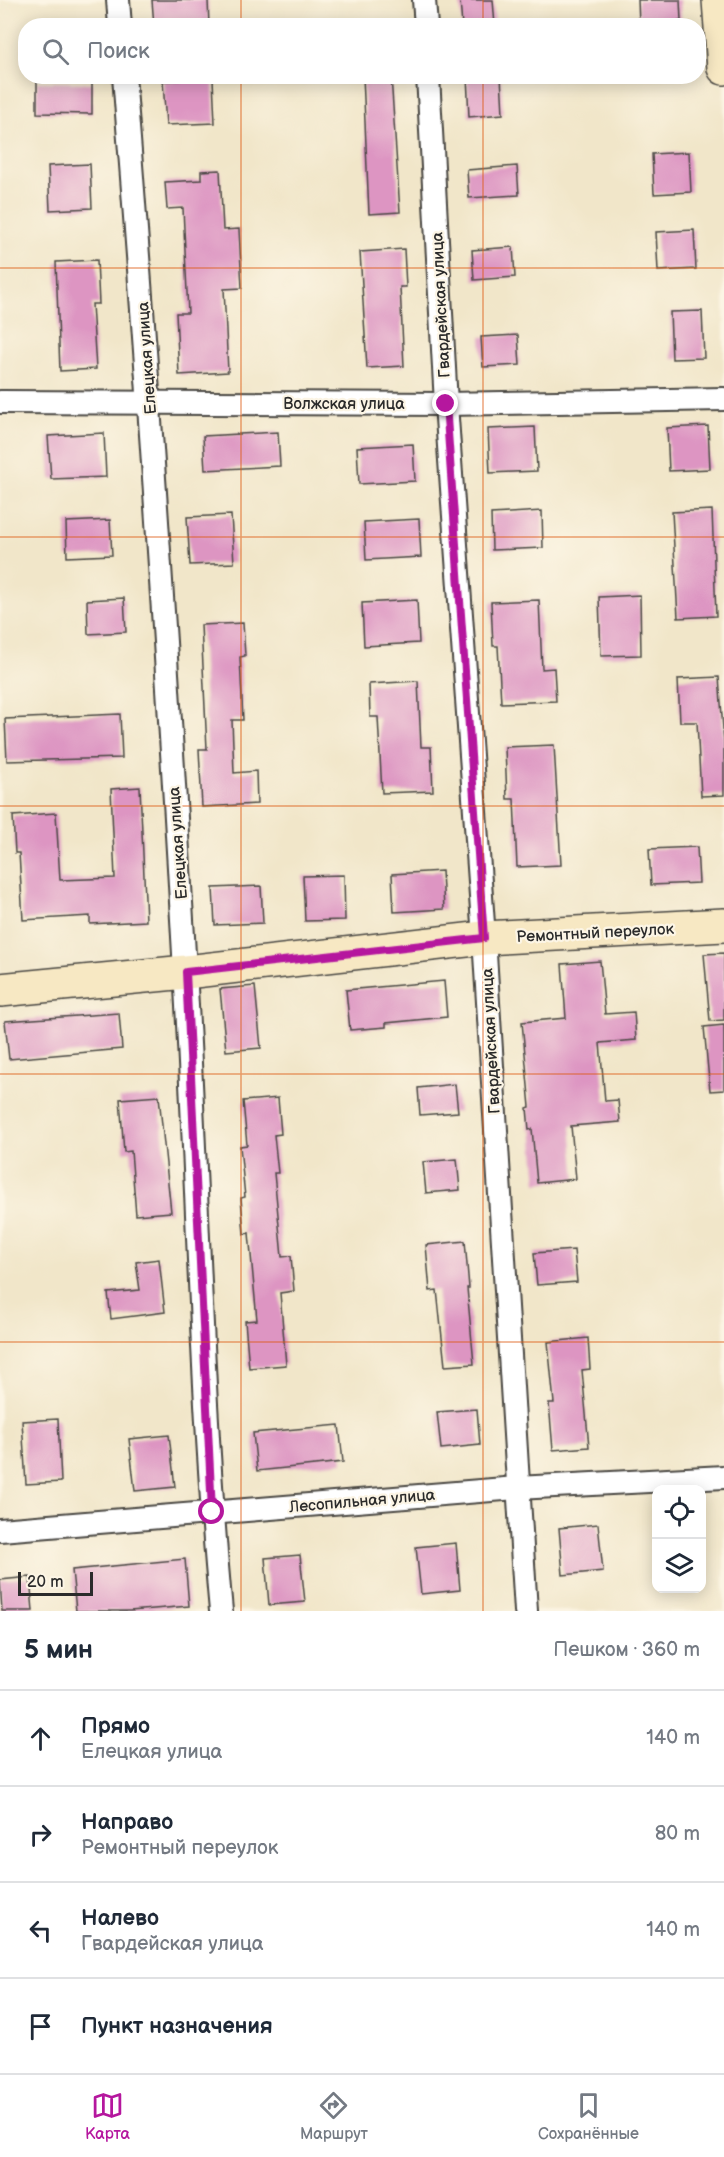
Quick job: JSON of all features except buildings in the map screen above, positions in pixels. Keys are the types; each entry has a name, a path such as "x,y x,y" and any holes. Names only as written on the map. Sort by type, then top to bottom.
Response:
{"main road":[{"path":"719,0 724,68"},
{"name":"Ремонтный переулок","path":"0,990 186,972 484,938 724,925"}],"street":[{"path":"118,0 119,18"},
{"path":"424,0 425,18"},
{"name":"Елецкая улица","path":"125,84 150,402 186,972 212,1512 221,1611"},
{"name":"Гвардейская улица","path":"428,84 446,404 484,938 526,1611"},
{"name":"Волжская улица","path":"0,402 446,404 724,399"},
{"name":"Лесопильная улица","path":"0,1530 517,1488 724,1477"}],"route":[{"path":"212,1512 186,972 484,938 446,404"}]}
